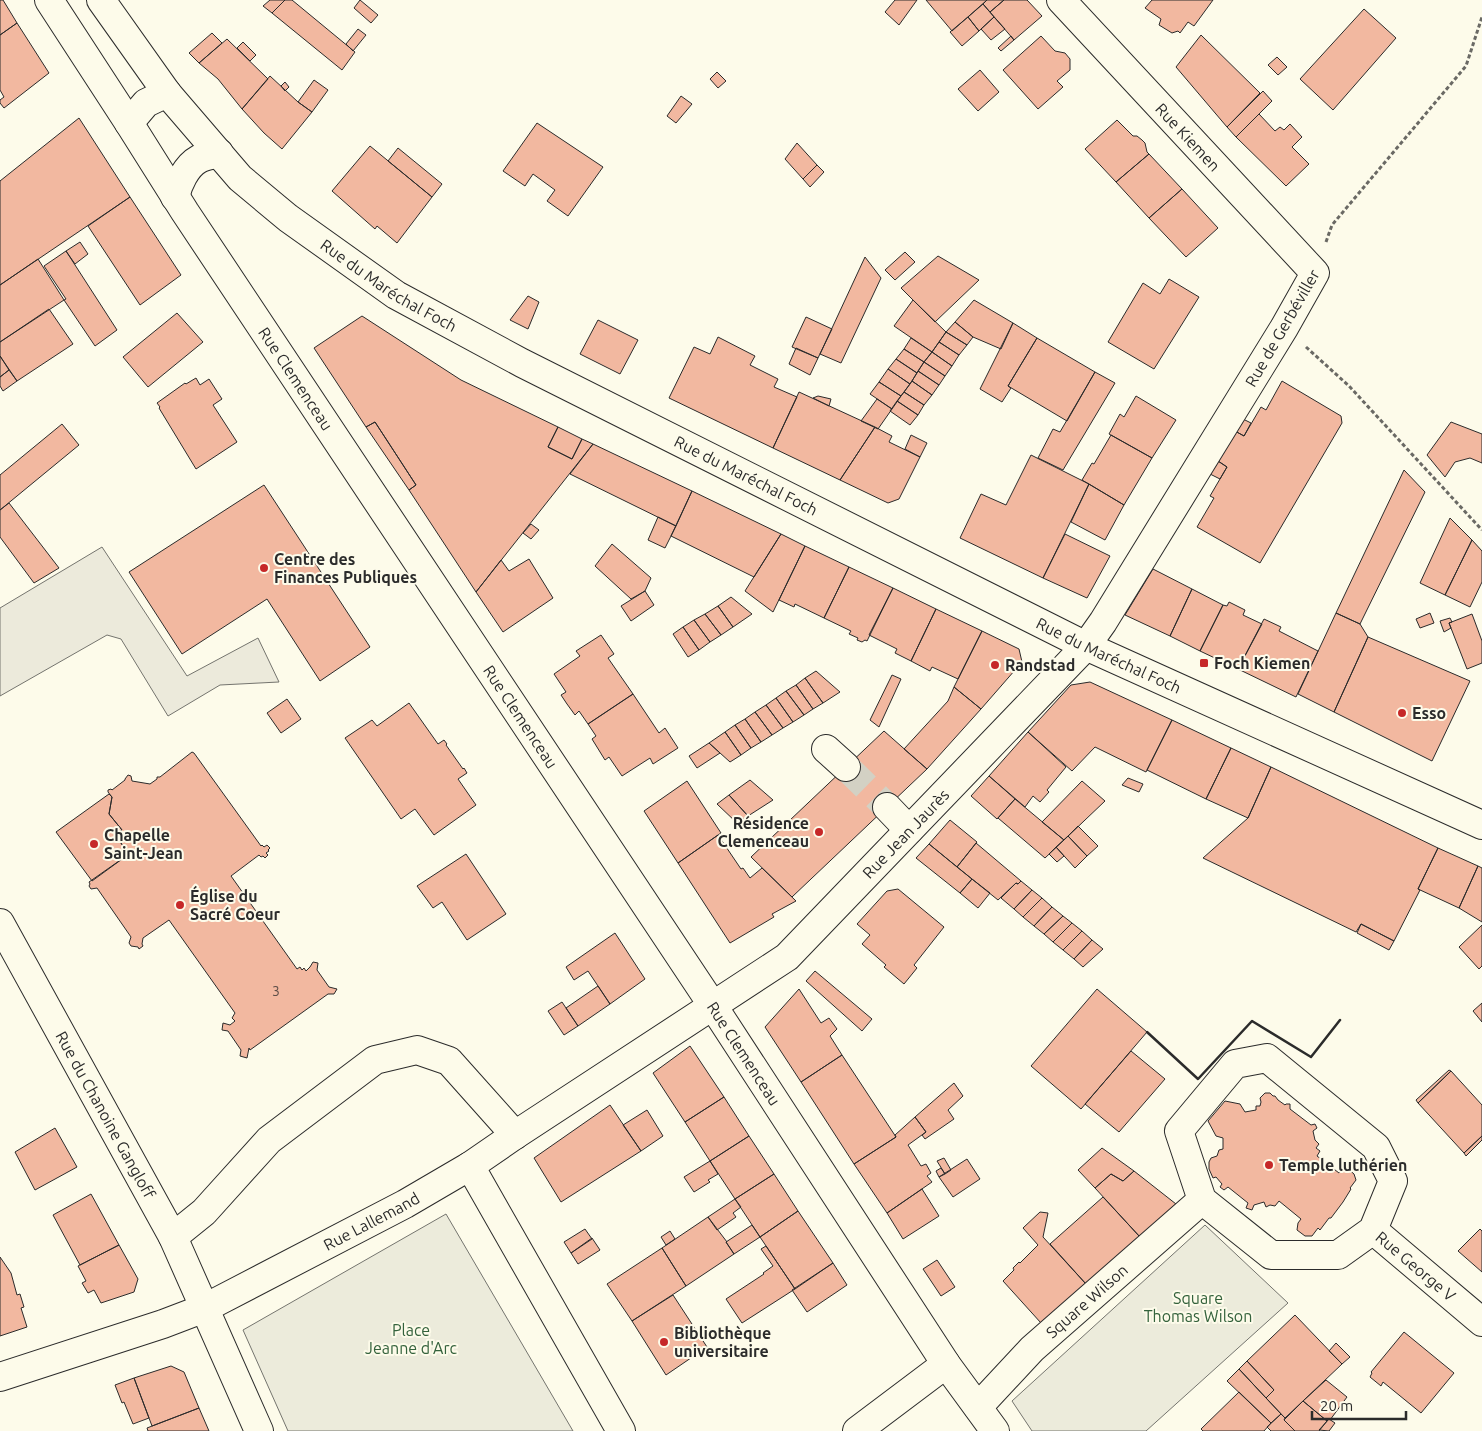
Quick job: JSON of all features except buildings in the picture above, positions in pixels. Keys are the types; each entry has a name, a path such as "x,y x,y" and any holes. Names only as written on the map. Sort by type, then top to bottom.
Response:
{"street":[{"name":"Rue Clemenceau","path":"49,0 129,122 175,197 713,1006 946,1364 995,1431"},
{"name":"Rue du Maréchal Foch","path":"100,0 167,93 240,178 288,218 396,295 522,363 1086,646 1482,825"},
{"name":"Rue Kiemen","path":"1061,0 1315,273"},
{"path":"129,122 146,103 167,93"},
{"path":"175,197 178,185 188,170 198,160 219,153"},
{"name":"Rue de Gerbéviller","path":"1086,646 1108,614 1284,328 1315,273"},
{"name":"Rue Jean Jaurès","path":"713,1006 787,957 1086,646"},
{"path":"826,749 846,767"},
{"path":"887,807 909,830"},
{"name":"Rue du Chanoine Gangloff","path":"0,923 173,1237 259,1431"},
{"name":"Rue Lallemand","path":"0,1377 163,1324 205,1308 405,1204 470,1166 713,1006"},
{"path":"173,1237 204,1212 269,1140 375,1060 417,1050 448,1061 515,1135"},
{"name":"Rue George V","path":"1202,1200 1179,1132 1235,1064 1267,1058 1376,1147 1393,1181 1373,1230 1482,1322"},
{"path":"470,1166 621,1431"},
{"path":"1202,1200 1271,1255 1338,1255 1373,1230"},
{"name":"Square Wilson","path":"978,1407 1032,1349 1202,1200"},
{"path":"857,1431 946,1364"}],"path":[{"name":"Rue de Gerbéviller","path":"1315,273 1332,225 1466,66 1482,17"},
{"path":"1284,328 1349,386 1482,530"}],"green space":[{"name":"Place Jeanne d'Arc","path":"446,1214 573,1431 288,1431 243,1330"},
{"name":"Square Thomas Wilson","path":"1205,1225 1288,1303 1146,1431 1032,1431 1012,1401"}],"shaded area":[{"path":"102,547 187,676 258,638 279,682 220,685 168,716 121,639 107,635 0,696 0,608"}],"tunnel":[{"path":"846,767 887,807"}],"wall":[{"path":"1147,1032 1198,1079 1252,1021 1311,1057 1340,1020"}],"place":[{"name":"Centre des Finances Publiques","path":"264,568"},
{"name":"Foch Kiemen","path":"1204,663"},
{"name":"Randstad","path":"995,665"},
{"name":"Esso","path":"1402,713"},
{"name":"Résidence Clemenceau","path":"819,832"},
{"name":"Chapelle Saint-Jean","path":"94,844"},
{"name":"Église du Sacré Coeur","path":"180,905"},
{"name":"Temple luthérien","path":"1269,1165"},
{"name":"Bibliothèque universitaire","path":"664,1342"}]}
